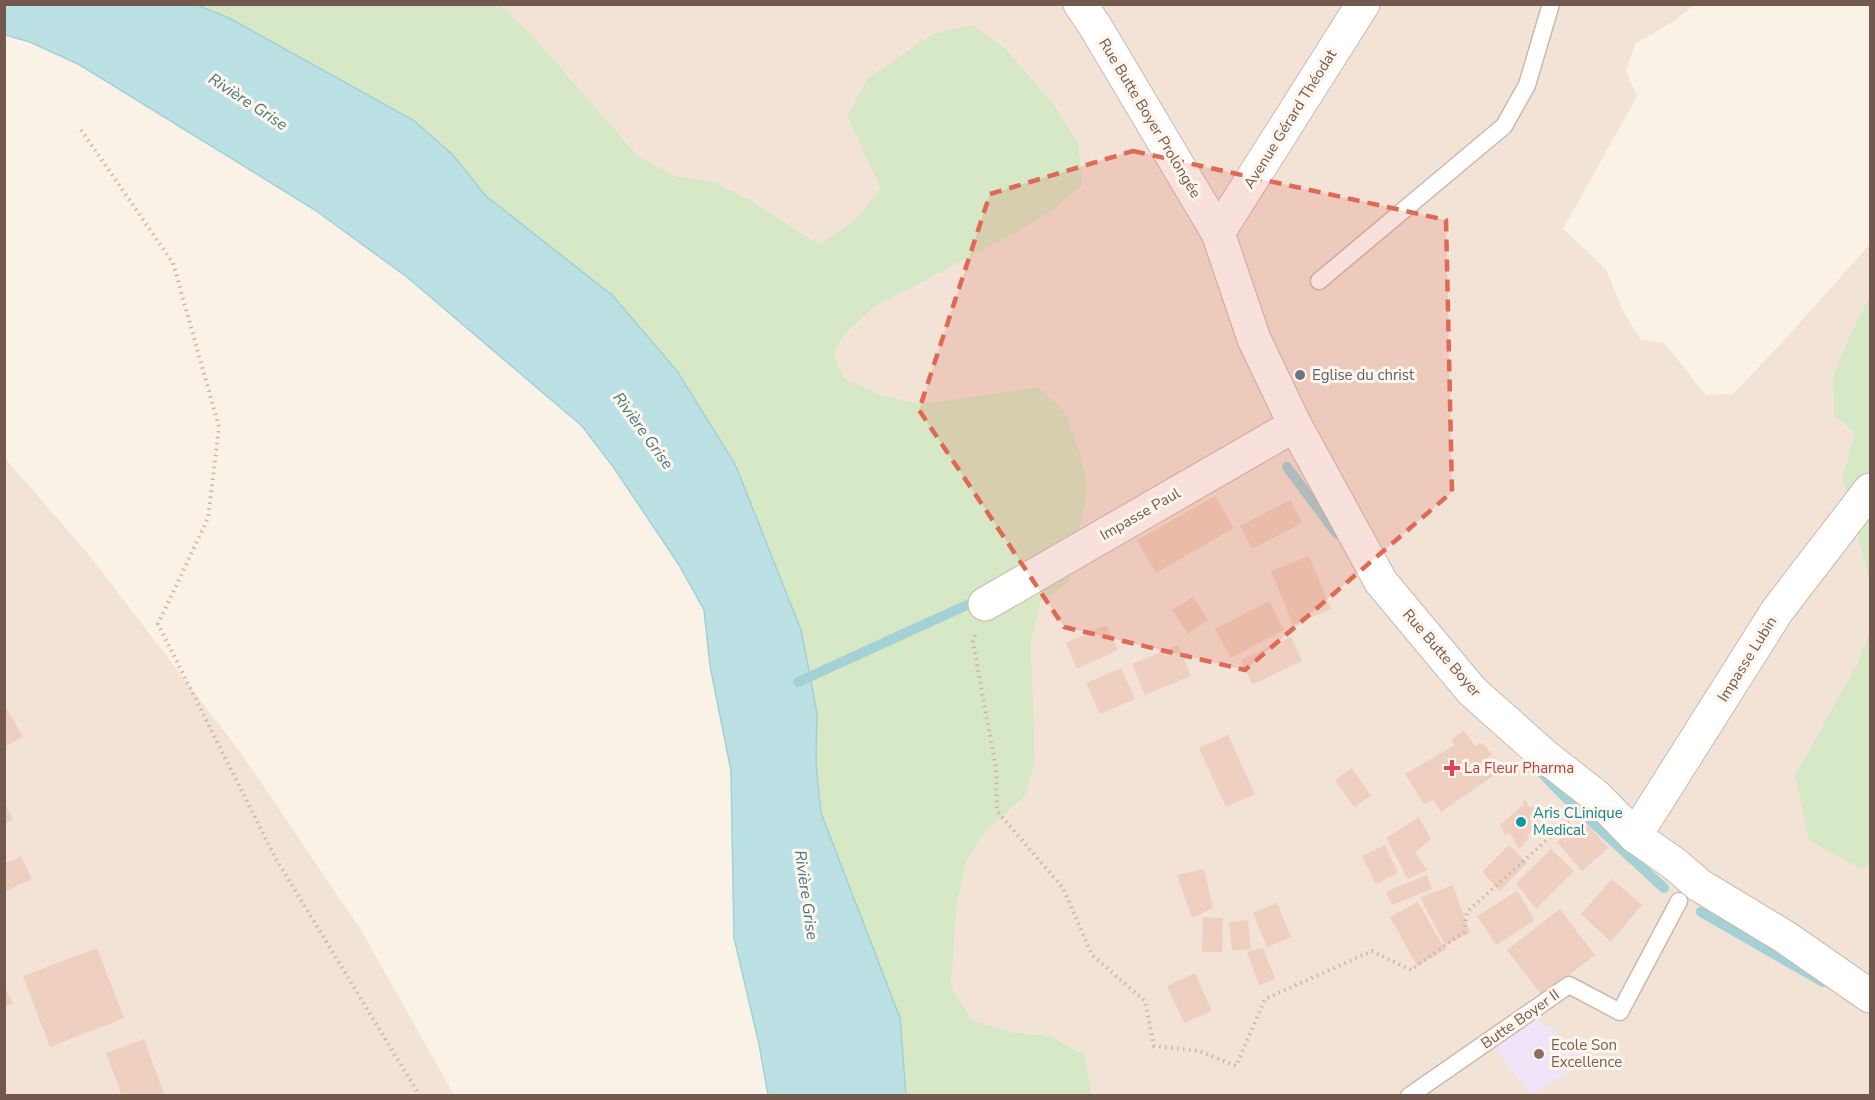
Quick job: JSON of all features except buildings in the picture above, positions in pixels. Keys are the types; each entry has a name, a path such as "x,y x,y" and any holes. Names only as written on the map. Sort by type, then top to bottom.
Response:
{"street":[{"name":"Rue Butte Boyer Prolongée","path":"1080,4 1218,233"},
{"name":"Avenue Gérard Théodat","path":"1218,233 1363,4"},
{"name":"Rue Butte Boyer","path":"1218,233 1254,339 1295,424 1381,582 1472,691 1546,757 1596,795 1635,836 1676,865 1699,885 1785,937 1870,996"},
{"name":"Impasse Paul","path":"985,604 1295,424"},
{"name":"Impasse Lubin","path":"1635,836 1777,611 1870,490"}],"lane":[{"path":"1319,281 1504,126 1527,85 1551,4"},
{"name":"Butte Boyer II","path":"1409,1095 1569,985 1620,1012 1679,901"}],"path":[{"path":"81,130 173,263 219,427 208,518 158,624 276,859 420,1095"},
{"path":"985,604 973,642 996,769 997,811 1063,888 1092,955 1145,1001 1154,1046 1198,1051 1236,1066 1265,999 1372,951 1411,970 1464,932 1467,912 1596,795"}],"highlighted area":[{"path":"1133,151 1446,220 1452,492 1245,670 1064,627 919,410 990,194"}],"shaded area":[{"path":"500,5 1694,5 1674,21 1635,44 1626,71 1637,96 1563,229 1606,269 1623,311 1641,340 1664,343 1706,395 1733,394 1870,244 1870,296 1833,375 1834,415 1855,433 1842,478 1870,583 1870,631 1855,668 1861,869 1870,865 1870,1095 1092,1095 1085,1055 1050,1036 1010,1032 972,1020 951,986 957,904 966,862 983,834 1026,795 1035,759 1031,642 1041,601 1069,583 1088,487 1079,450 1066,413 1039,387 921,404 881,395 844,378 833,352 845,334 874,307 1016,233 1052,211 1083,186 1078,143 1058,110 1006,49 972,25 881,188 854,221 819,244 750,200 714,182 674,176 637,155 532,35"},
{"path":"4,457 89,555 241,753 361,930 454,1095 5,1095"},
{"name":"Ecole Son Excellence","path":"1534,1017 1556,1031 1564,1046 1570,1042 1584,1062 1531,1095 1492,1045"}],"green space":[{"path":"197,5 500,5 532,35 637,155 674,176 714,182 750,200 819,244 854,221 881,188 847,116 868,78 933,34 972,25 1006,49 1058,110 1078,143 1083,185 1052,211 1016,233 874,307 845,334 833,352 844,378 881,395 921,404 1039,387 1066,413 1079,450 1088,487 1069,583 1041,601 1031,642 1035,759 1026,795 983,834 966,862 957,904 951,986 972,1020 1010,1032 1050,1036 1085,1055 1092,1095 906,1095 900,1018 821,813 816,764 735,464 677,371 613,296 486,196 453,155 413,120 229,18"},
{"path":"1870,296 1870,583 1842,478 1855,433 1834,415 1833,375"},
{"path":"1870,631 1870,865 1861,869 1809,840 1795,776 1855,668"}],"water":[{"name":"Rivière Grise","path":"4,5 197,5 229,18 413,120 453,155 486,196 613,296 677,371 735,464 801,630 817,713 816,764 821,813 900,1018 906,1095 768,1095 759,1044 734,938 731,771 710,666 704,610 679,565 614,468 582,426 407,277 315,210 80,65 30,42 5,35"}],"waterway":[{"path":"1287,467 1337,534"},
{"path":"798,682 980,599"},
{"path":"1539,770 1664,888"},
{"path":"1701,912 1823,982"}],"place":[{"name":"Eglise du christ","path":"1300,375"},
{"name":"La Fleur Pharma","path":"1452,768"},
{"name":"Aris CLinique Medical","path":"1521,822"},
{"name":"Ecole Son Excellence","path":"1539,1054"}]}
